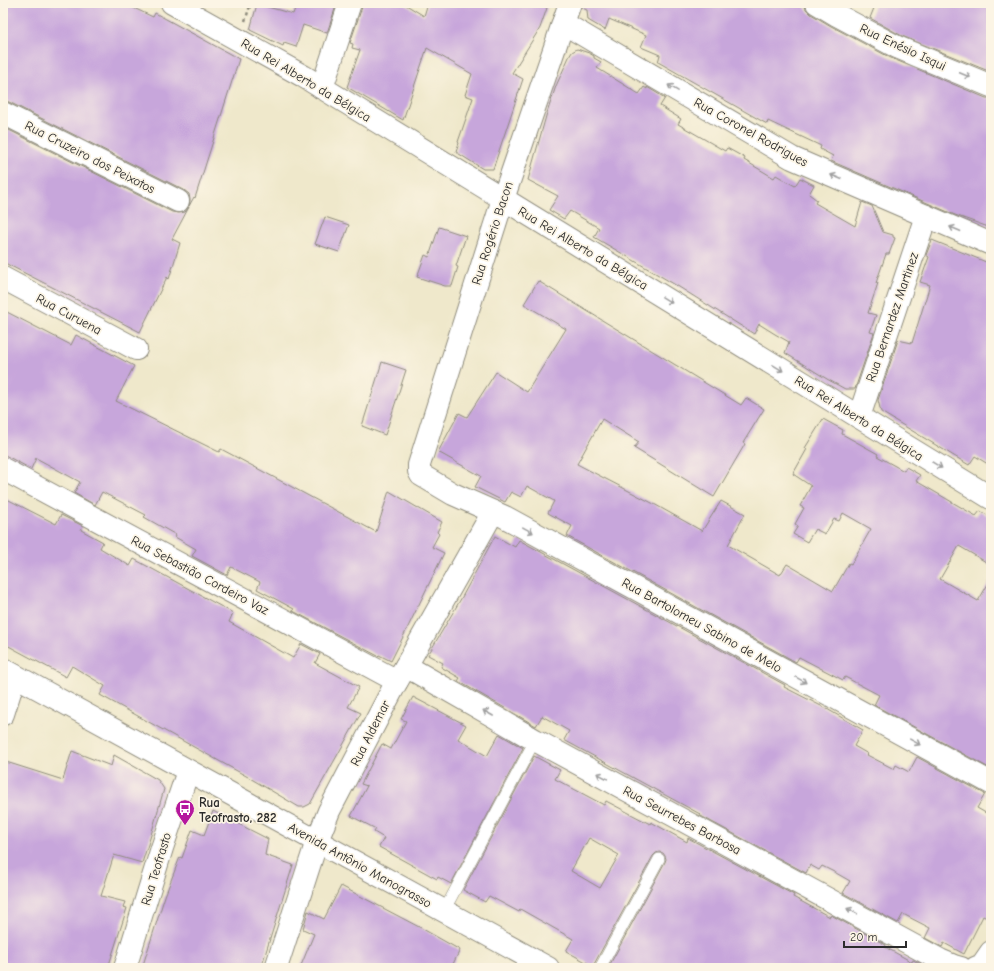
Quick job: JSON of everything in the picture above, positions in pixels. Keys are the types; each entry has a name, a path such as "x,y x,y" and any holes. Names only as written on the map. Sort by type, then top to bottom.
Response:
{"street":[{"name":"Rua Rei Alberto da Bélgica","path":"172,3 303,76 991,498"},
{"path":"322,88 350,3"},
{"name":"Rua Enésio Isqui","path":"817,3 898,47 991,86"},
{"name":"Rua Rogério Bacon","path":"419,465 503,200 566,13"},
{"name":"Rua Coronel Rodrigues","path":"566,13 792,158 991,244"},
{"name":"Rua Cruzeiro dos Peixotos","path":"3,113 178,201"},
{"name":"Rua Bernardez Martinez","path":"859,417 926,216"},
{"name":"Rua Curuena","path":"3,278 136,349"},
{"name":"Rua Bartolomeu Sabino de Melo","path":"419,465 418,471 421,475 453,494 505,518 991,783"},
{"name":"Rua Sebastião Cordeiro Vaz","path":"3,469 402,674"},
{"name":"Rua Aldemar","path":"276,968 317,841 329,811 402,674 493,512"},
{"path":"3,714 9,673"},
{"name":"Avenida Antônio Manograsso","path":"9,673 548,968"},
{"name":"Rua Seurrebes Barbosa","path":"402,674 536,740 940,960 961,968"},
{"name":"Rua Teofrasto","path":"125,968 162,848 188,771"},
{"path":"975,968 982,965 991,952"}],"lane":[{"path":"444,911 536,740"},
{"path":"600,968 658,859"}],"building":[{"path":"3,3 123,3 153,17 155,13 239,59 195,198 194,197 189,206 189,194 184,190 9,102 3,101"},
{"path":"297,3 337,3 327,33 303,25 296,47 284,43 283,46 250,30 257,4 293,14"},
{"path":"362,3 403,3 424,16 428,3 539,3 547,8 540,28 512,73 523,79 493,169 483,169 456,152 473,98 465,95 472,74 427,48 403,120 347,87 360,50 352,48 353,44 350,43"},
{"path":"582,3 800,3 805,6 811,14 891,58 986,98 991,98 991,228 955,215 831,161 833,156 820,149 821,146 768,121 767,124 658,62 660,55 641,47 646,35 609,19 605,30 588,20 587,10 582,8"},
{"path":"876,3 991,3 991,72 902,36 870,18"},
{"path":"577,49 594,56 594,58 601,62 597,68 639,94 644,87 647,89 647,87 665,98 660,106 681,119 678,124 725,151 727,148 745,158 744,160 774,178 776,175 795,186 800,178 814,185 809,194 817,200 815,203 855,226 862,202 872,206 883,232 893,235 895,238 889,254 886,254 868,313 876,315 870,332 874,333 855,389 845,389 785,353 789,342 759,324 754,334 679,287 594,237 599,228 570,211 564,219 549,210 558,196 528,180 556,86 569,57 572,52"},
{"path":"3,127 172,212 185,212 189,207 172,239 180,243 169,279 167,277 140,332 3,262"},
{"path":"325,217 349,225 339,252 315,244"},
{"path":"439,227 466,236 456,266 458,267 452,286 445,286 417,277 425,255 429,257"},
{"path":"932,240 991,264 991,466 975,456 969,465 881,412 878,400 898,340 912,343 930,285 920,282 929,257 926,255"},
{"path":"538,281 741,405 746,398 764,409 743,443 745,444 714,497 634,448 639,442 602,419 577,464 702,531 721,501 745,514 728,545 780,575 787,564 833,591 849,563 851,564 871,529 843,513 839,521 834,519 825,534 815,529 807,542 793,534 798,526 795,524 804,508 800,506 811,486 793,474 807,449 805,448 823,419 843,430 842,434 878,454 877,456 904,471 906,467 920,475 916,481 976,516 980,511 991,517 991,565 959,546 940,579 978,601 991,579 991,769 874,705 879,695 845,677 843,680 799,657 796,662 567,536 572,526 548,513 554,501 527,486 521,497 511,492 505,502 475,487 481,476 438,452 459,413 467,417 496,372 527,392 566,329 524,304"},
{"path":"3,310 71,345 76,335 134,366 116,401 219,452 221,449 376,532 389,491 442,522 437,532 439,534 432,547 444,553 391,661 379,655 378,656 293,611 294,609 257,589 260,582 231,567 227,575 192,556 196,549 175,537 176,535 144,517 146,515 102,492 95,505 74,493 80,482 36,458 31,469 3,454"},
{"path":"382,362 406,370 385,435 362,426"},
{"path":"3,497 56,524 61,515 83,526 81,530 103,542 100,548 130,566 134,559 233,613 229,622 293,658 301,644 320,654 315,663 359,687 348,707 361,713 310,804 304,807 299,807 100,695 105,686 72,666 66,677 3,643"},
{"path":"495,536 515,547 519,540 785,685 784,687 827,709 863,730 854,746 868,754 867,755 894,769 896,765 909,772 917,757 985,794 977,808 991,816 991,920 983,916 964,954 944,943 942,947 925,938 930,928 903,914 898,923 843,893 850,881 836,873 822,866 819,870 810,865 806,873 564,740 569,731 542,716 536,726 458,681 460,678 441,667 443,663 428,655"},
{"path":"413,697 466,725 458,739 487,756 499,734 523,748 451,884 438,877 437,879 379,847 384,838 374,832 376,829 351,816 367,786 361,784 382,744 391,749 406,721 401,719"},
{"path":"72,751 111,766 114,755 158,780 164,789 151,835 142,863 114,855 101,896 125,902 123,907 127,908 108,968 3,968 3,761 63,780"},
{"path":"534,756 560,770 555,779 604,805 606,801 650,824 651,822 687,842 688,838 794,895 793,897 830,917 831,915 886,945 885,947 912,962 913,960 929,968 608,968 665,862 665,856 663,853 659,852 653,856 593,966 566,951 573,939 520,909 519,912 489,896 485,902 463,890","holes":["589,838 619,855 600,888 571,871"]},
{"path":"213,811 268,839 265,855 293,865 261,968 142,968 165,896 180,857 182,858 192,830 204,835"},
{"path":"341,886 460,950 451,968 300,968 314,934 303,929 308,911 324,919"}],"place":[{"name":"Rua Teofrasto, 282","path":"185,826"}]}
